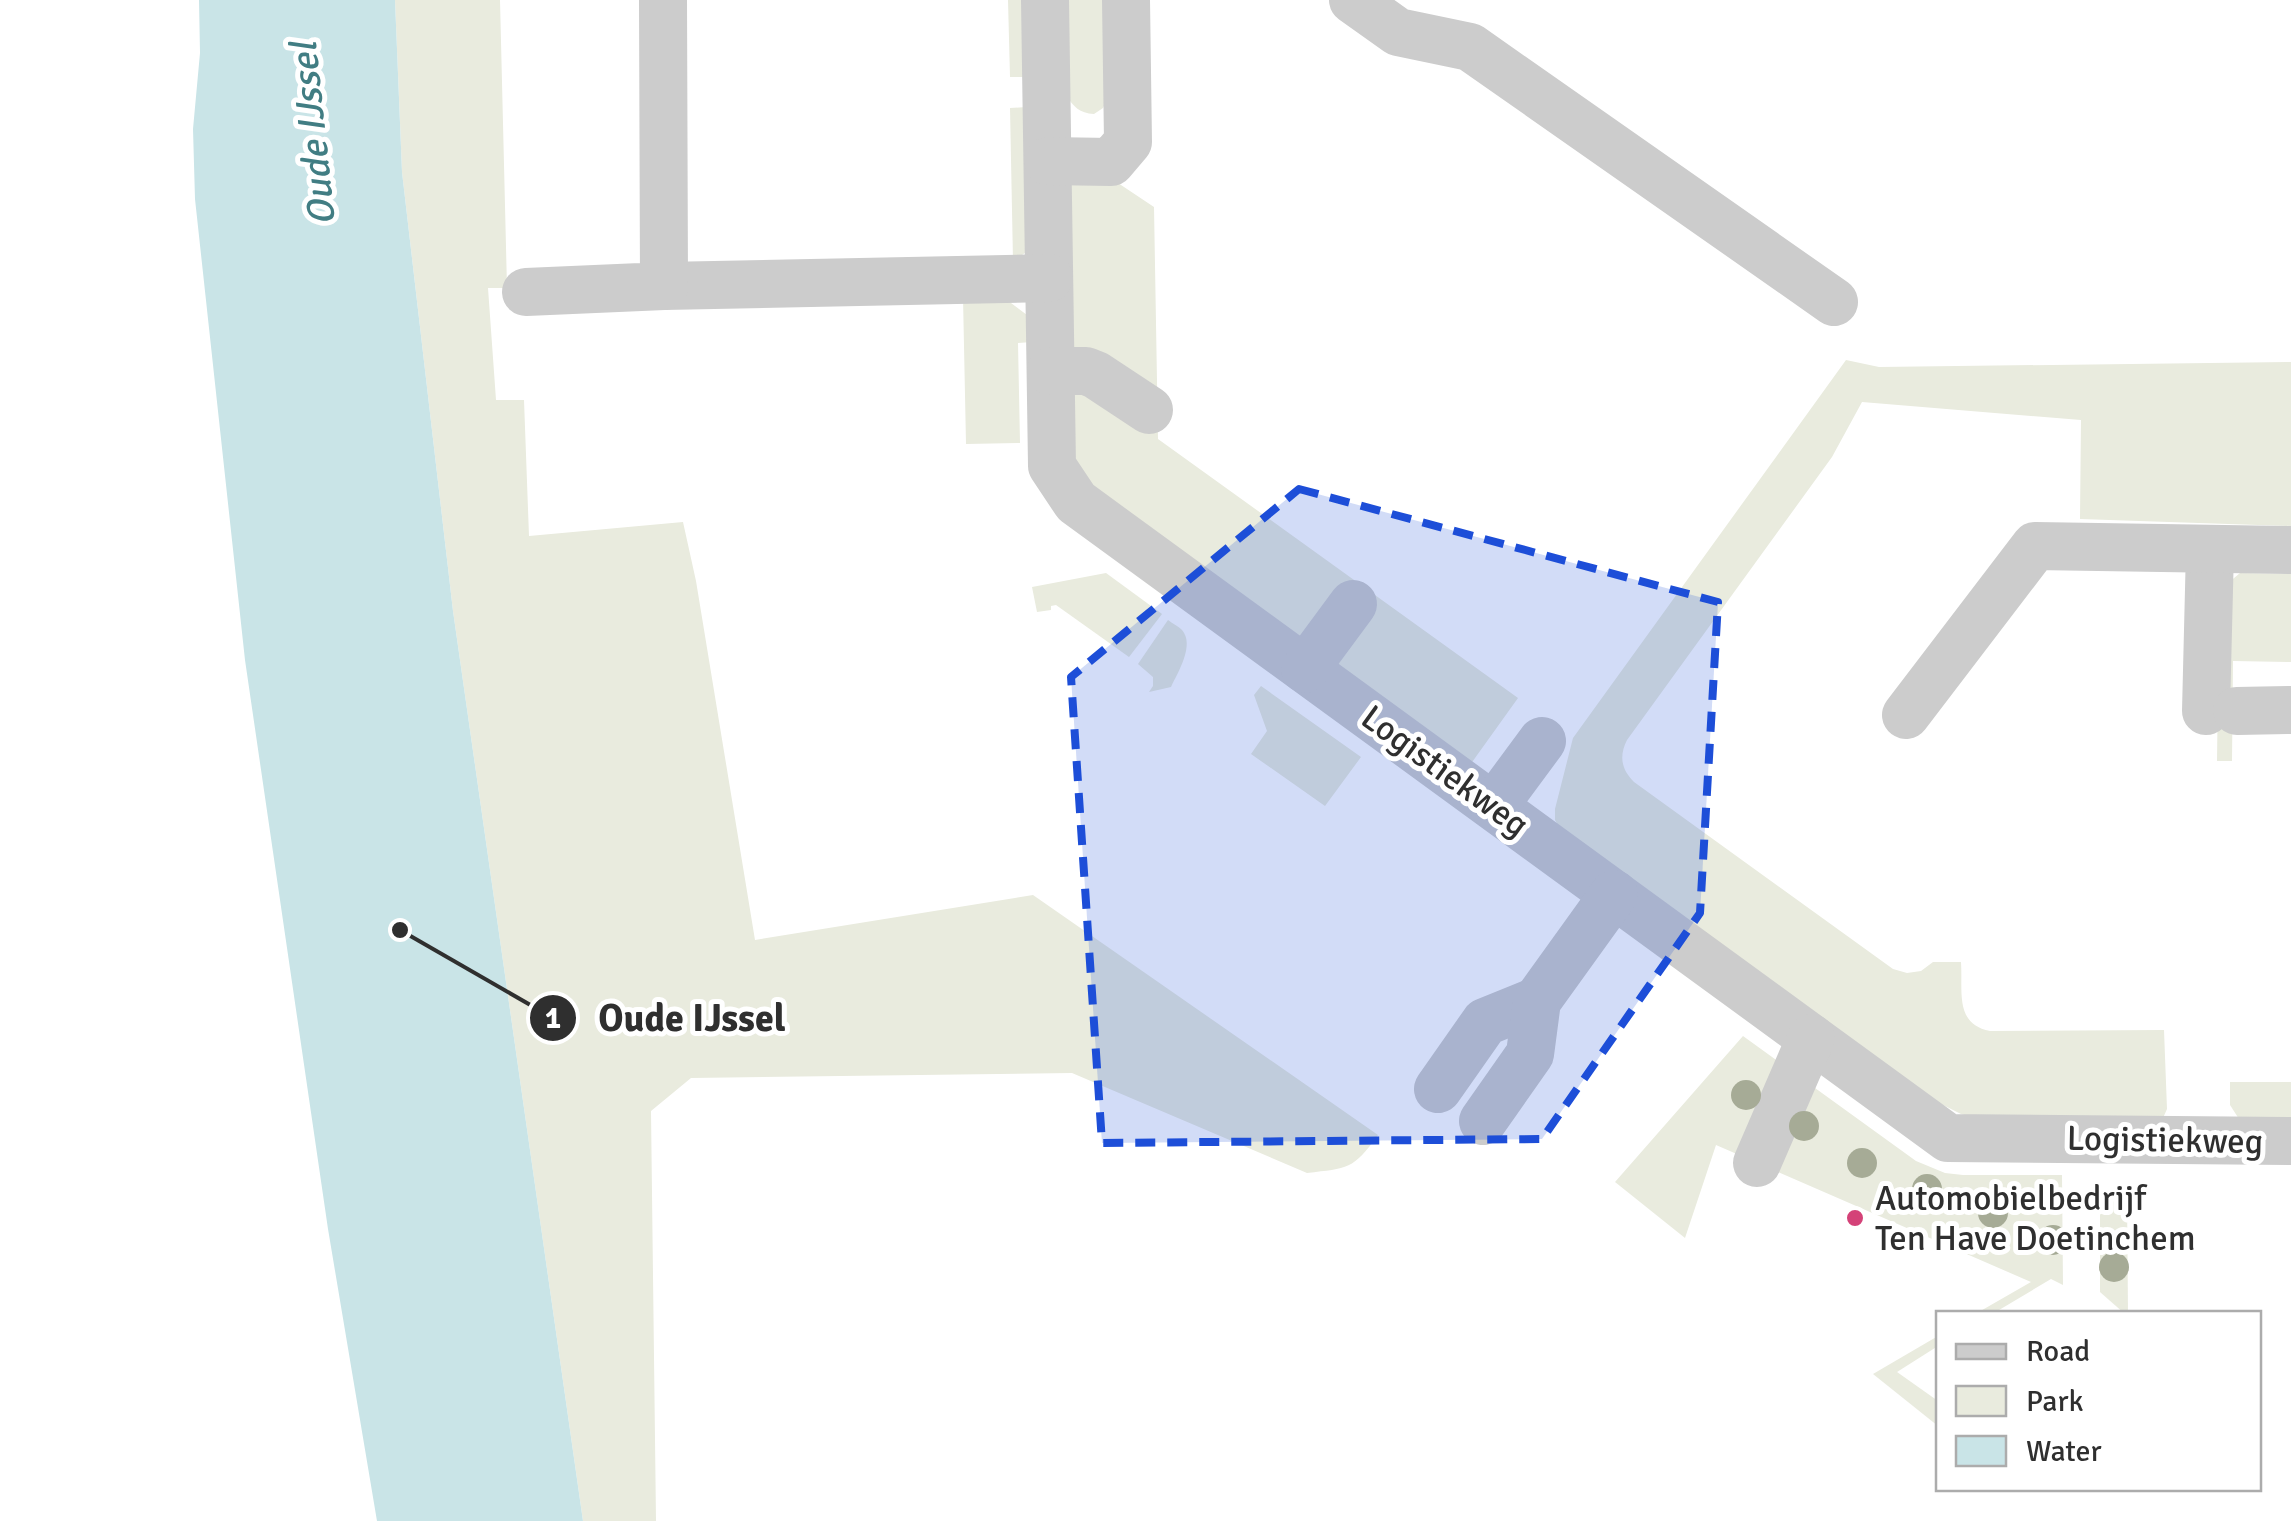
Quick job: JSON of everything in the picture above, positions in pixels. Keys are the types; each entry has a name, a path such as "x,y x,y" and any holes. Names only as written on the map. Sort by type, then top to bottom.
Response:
{"street":[{"path":"664,0 664,286"},
{"name":"Logistiekweg","path":"1044,0 1052,466 1076,502 1948,1138 2291,1142"},
{"path":"1048,161 1111,162 1128,142 1126,0"},
{"path":"1352,0 1398,32 1470,46 1834,302"},
{"path":"526,292 1049,278"},
{"path":"1051,370 1096,374 1149,410"},
{"path":"1906,715 2034,546 2291,550"},
{"path":"2210,549 2222,711 2291,710"},
{"path":"1305,669 1354,604"},
{"path":"1494,806 1542,740"},
{"path":"1483,1121 1530,1054 1537,1001 1614,894"},
{"path":"1438,1089 1485,1022 1537,1001"},
{"path":"1757,1162 1811,1038"}],"highlighted area":[{"path":"1299,489 1718,602 1700,913 1542,1139 1102,1143 1071,677"}],"green space":[{"path":"395,0 500,0 507,288 488,288 496,400 524,400 529,536 683,522 755,940 1033,895 1378,1135 1349,1165 1307,1173 1072,1073 691,1078 651,1111 656,1521 583,1521 453,611 402,172"},
{"path":"1008,0 1023,0 1026,77 1010,77"},
{"path":"1063,0 1104,0 1107,100 1094,114 1077,109 1066,95"},
{"path":"1026,107 1028,251 1013,261 1010,108"},
{"path":"1075,179 1118,183 1154,207 1158,439 1518,698 1470,765 1090,489 1072,448 1068,191"},
{"path":"963,297 1003,297 1031,318 1032,342 1018,343 1020,443 966,444"},
{"path":"1846,360 1879,367 2291,362 2291,526 2080,519 2081,420 1862,402 1832,457 1627,740 1623,751 1624,767 1634,782 1893,969 1907,973 1921,971 1933,962 1961,962 1963,1005 1978,1027 1990,1031 2164,1030 2167,1109 2163,1118 1982,1120 1961,1114 1937,1102 1563,835 1555,820 1573,738"},
{"path":"1106,573 1162,614 1129,657 1056,605 1037,612 1032,587"},
{"path":"2240,573 2291,574 2291,662 2233,661 2232,761 2217,761 2219,605 2227,584"},
{"path":"1168,620 1186,636 1186,651 1171,687 1149,692 1153,677 1138,664"},
{"path":"1261,686 1361,757 1325,806 1251,754 1267,731 1254,695"},
{"path":"1743,1036 1916,1161 1945,1173 1963,1175 2062,1175 2063,1285 2051,1279 1997,1311 1980,1311 2031,1282 1716,1145 1685,1238 1615,1182"},
{"path":"2230,1082 2291,1082 2291,1124 2239,1119 2230,1105"},
{"path":"2127,1192 2128,1311 2122,1311 2100,1292 2100,1211"},
{"path":"1936,1337 1936,1347 1897,1372 1936,1400 1936,1424 1873,1374"}],"water":[{"path":"199,0 395,0 402,172 453,611 583,1521 377,1521 328,1229 245,660 195,199 193,129 200,53"}],"place":[{"name":"Oude IJssel","path":"400,930"},
{"name":"Automobielbedrijf Ten Have Doetinchem","path":"1855,1218"}]}
